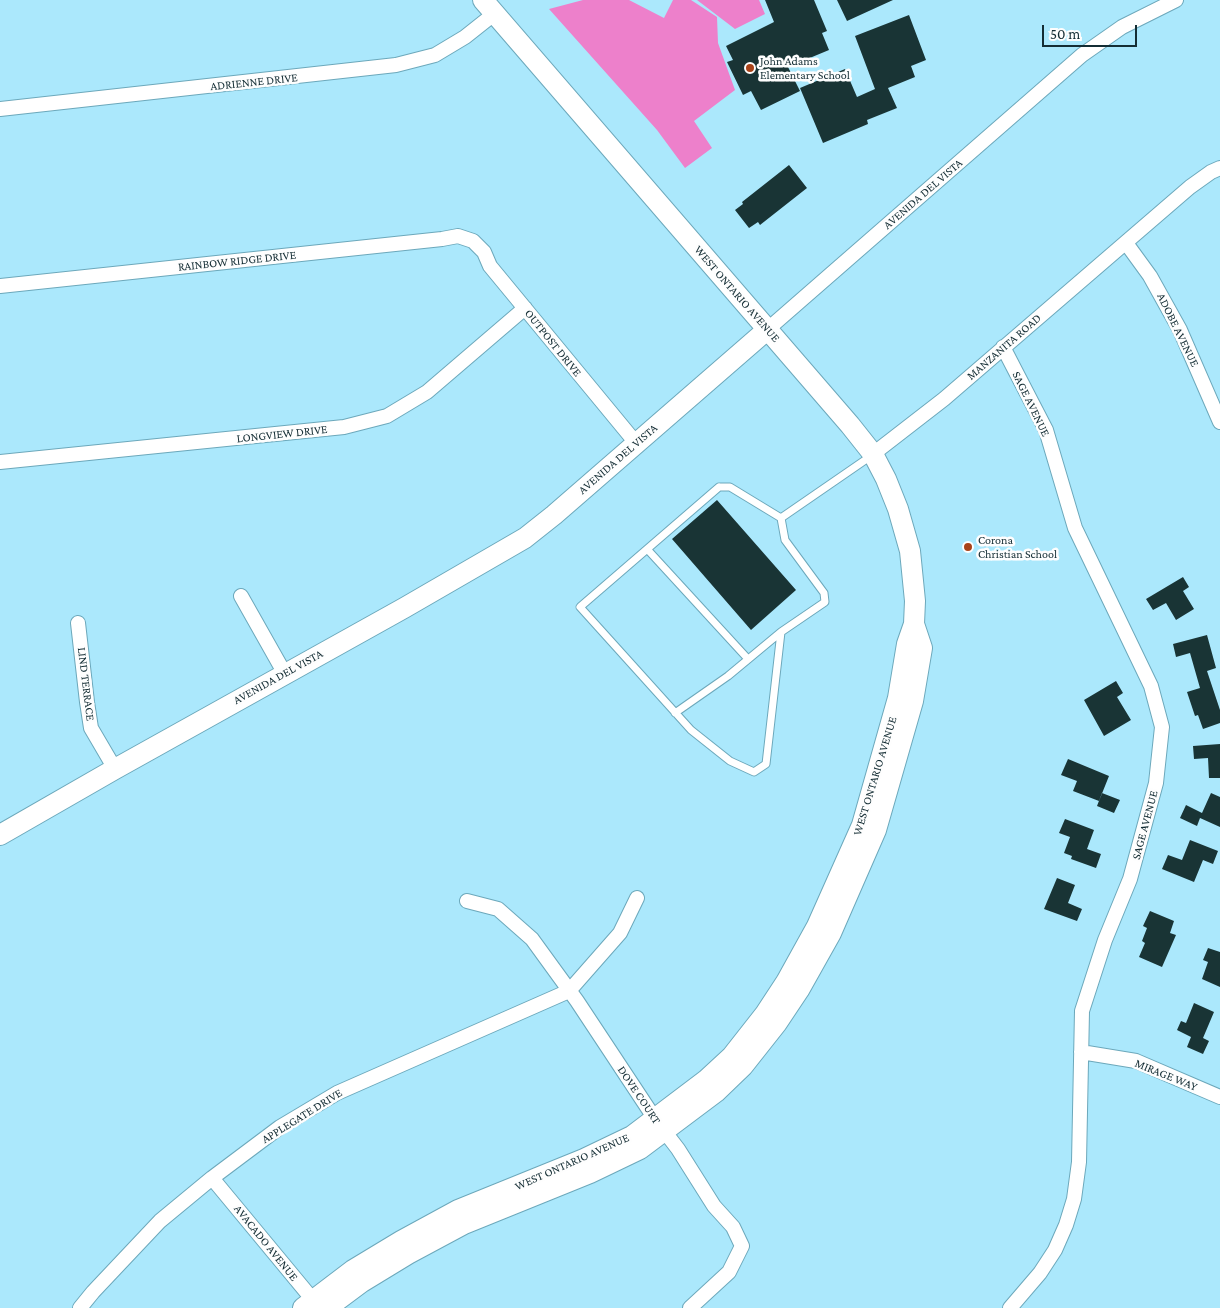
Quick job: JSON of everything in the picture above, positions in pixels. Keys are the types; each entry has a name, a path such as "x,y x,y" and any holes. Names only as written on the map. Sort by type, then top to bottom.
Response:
{"main road":[{"name":"WEST ONTARIO AVENUE","path":"316,1306 353,1270 458,1210 584,1159 659,1125 732,1056 765,1014 786,982 817,926 862,825 898,698 907,644 914,624 915,601 910,551 886,478 873,454 768,329 488,7"},
{"name":"AVENIDA DEL VISTA","path":"0,836 115,768 404,608 525,538 768,329"}],"street":[{"name":"AVENIDA DEL VISTA","path":"768,329 1082,55 1122,27 1176,0"},
{"name":"ADRIENNE DRIVE","path":"0,109 396,65 434,55 464,37 488,7"},
{"name":"MANZANITA ROAD","path":"873,454 944,400 1190,187 1220,168"},
{"name":"RAINBOW RIDGE DRIVE","path":"0,286 458,236 473,241"},
{"name":"OUTPOST DRIVE","path":"473,241 484,252 490,266 636,443"},
{"name":"ADOBE AVENUE","path":"1126,243 1150,276 1180,330 1220,422"},
{"name":"LONGVIEW DRIVE","path":"0,462 344,427 387,416 427,392 525,308"},
{"name":"SAGE AVENUE","path":"1003,347 1046,430 1075,528 1151,686 1162,727 1156,783 1130,879 1106,940 1082,1010 1079,1162 1074,1199 1066,1225 1055,1250 1040,1273 1010,1308"},
{"path":"241,596 285,674"},
{"name":"LIND TERRACE","path":"78,623 91,728 115,768"},
{"path":"569,991 620,933 637,898"},
{"name":"DOVE COURT","path":"468,901 498,909 532,939 659,1125 678,1149 714,1206 733,1227 742,1246 729,1272 690,1308"},
{"name":"APPLEGATE DRIVE","path":"80,1308 160,1221 280,1126 337,1093 569,991"},
{"name":"MIRAGE WAY","path":"1081,1052 1136,1061 1220,1097"},
{"name":"AVACADO AVENUE","path":"212,1178 316,1306"}],"lane":[{"name":"MANZANITA ROAD","path":"781,518 873,454"},
{"path":"675,713 728,676 781,632 825,602 824,593 785,540 781,518 730,487 719,487 580,607 690,730 730,760 754,772 766,764 781,632"},
{"path":"647,549 748,659"}],"shaded area":[{"path":"583,0 629,0 664,18 673,0 691,0 717,17 718,43 735,90 694,121 712,148 685,168 657,130 549,9"},
{"path":"697,0 759,0 765,14 735,29"}],"building":[{"path":"765,0 814,0 827,31 822,33 829,50 788,67 800,91 761,110 751,91 743,95 727,62 733,60 726,46 774,22"},
{"path":"837,0 893,0 847,21"},
{"path":"909,15 926,60 911,66 915,77 888,88 897,108 867,120 868,124 823,143 800,88 845,69 857,97 875,89 855,36"},
{"path":"789,165 807,188 760,225 758,222 749,228 735,210 743,204 742,202"},
{"path":"717,500 796,590 751,630 672,539"},
{"path":"1183,577 1189,587 1183,591 1194,609 1176,620 1166,603 1153,610 1146,599"},
{"path":"1207,635 1216,668 1207,671 1220,710 1220,723 1203,729 1198,715 1195,716 1187,692 1200,688 1190,653 1176,657 1173,644"},
{"path":"1116,681 1123,693 1117,697 1131,720 1104,736 1084,700"},
{"path":"1220,744 1220,778 1209,778 1208,758 1194,759 1193,746"},
{"path":"1068,759 1109,776 1099,801 1073,791 1077,781 1061,775"},
{"path":"1102,793 1120,800 1114,813 1097,806"},
{"path":"1211,793 1220,797 1220,827 1200,818 1197,826 1180,818 1186,805 1202,813"},
{"path":"1065,819 1094,830 1087,849 1101,854 1096,868 1071,859 1072,856 1064,853 1070,837 1059,833"},
{"path":"1190,840 1218,851 1213,864 1203,860 1194,882 1162,869 1168,855 1182,860"},
{"path":"1057,878 1075,885 1068,903 1082,909 1077,921 1044,909"},
{"path":"1150,911 1174,921 1170,933 1176,935 1162,967 1139,957 1145,943 1142,941 1147,928 1143,926"},
{"path":"1208,948 1220,952 1220,987 1202,979 1208,962 1203,960"},
{"path":"1194,1003 1214,1012 1203,1038 1209,1041 1203,1054 1187,1047 1191,1037 1177,1030 1181,1021 1186,1023"}],"place":[{"name":"John Adams Elementary School","path":"750,68"},
{"name":"Corona Christian School","path":"968,547"}]}
